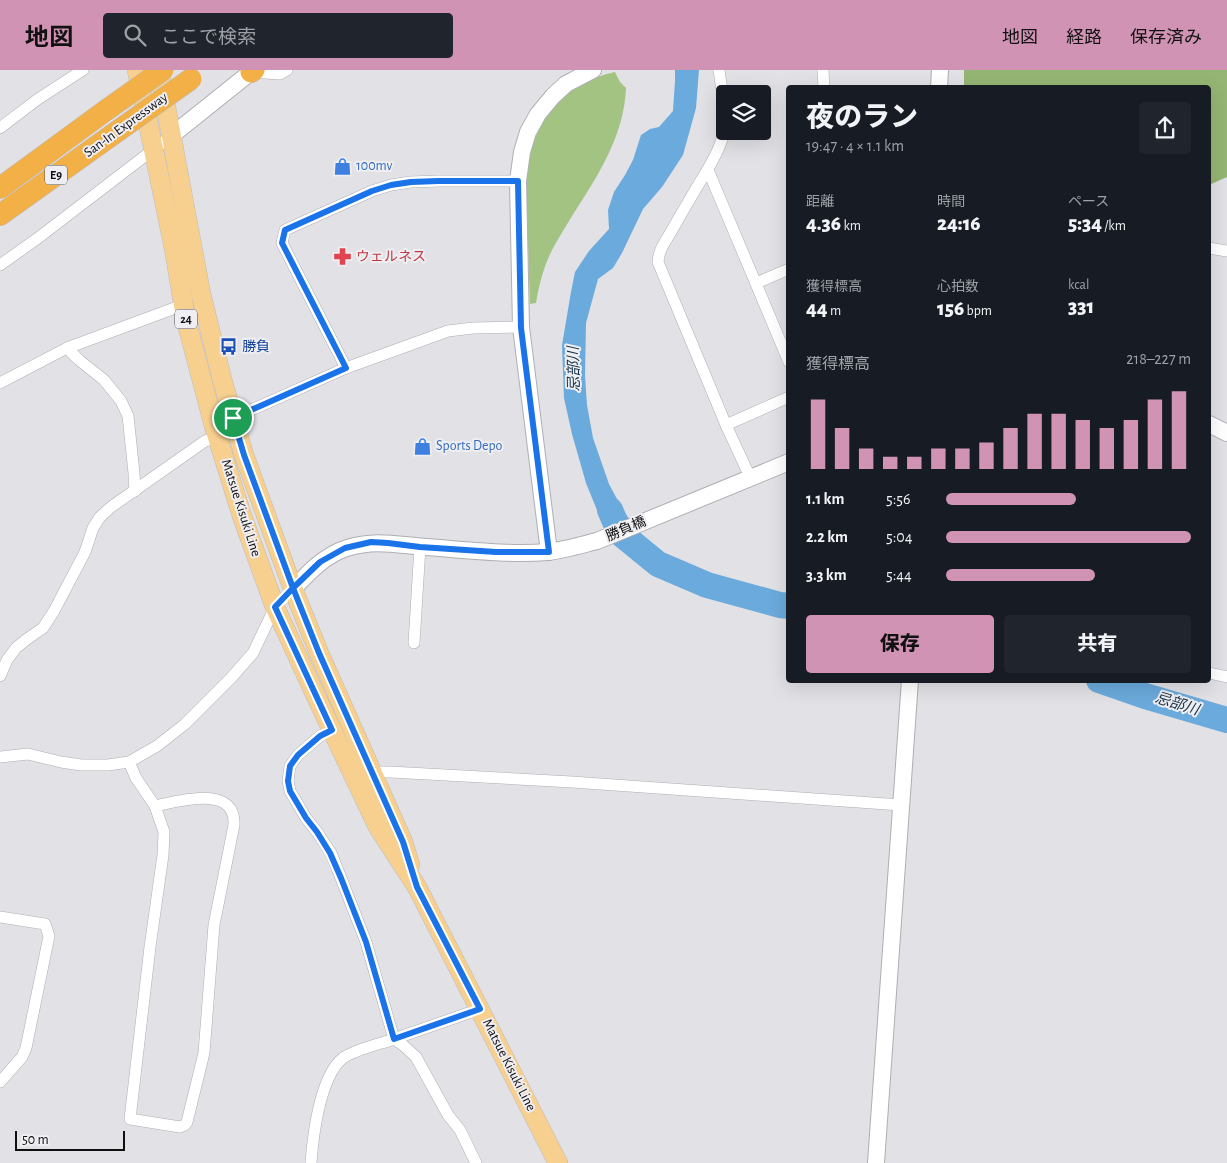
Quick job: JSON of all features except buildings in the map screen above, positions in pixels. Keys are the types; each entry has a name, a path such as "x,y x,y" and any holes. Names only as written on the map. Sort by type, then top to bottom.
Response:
{"highway":[{"name":"San-In Expressway","path":"0,188 163,70"},
{"name":"San-In Expressway","path":"0,215 197,74"}],"main road":[{"name":"Matsue Kisuki Line","path":"138,70 174,248 186,320 217,437 242,516 275,607 378,827 417,887 558,1163"},
{"name":"Matsue Kisuki Line","path":"159,70 201,294 222,379 244,455 319,653 403,842 417,887"}],"street":[{"path":"0,128 38,99 83,70"},
{"path":"0,265 154,150 252,71 280,74 287,70"},
{"path":"549,552 521,328 518,181 522,152 528,132 538,114 566,84 593,70"},
{"path":"720,70 723,109 722,137 708,170 662,246 658,262 750,477"},
{"path":"823,70 824,85"},
{"path":"939,85 940,70"},
{"path":"708,170 786,355"},
{"path":"346,368 282,243 285,230 372,191 391,185 438,181 518,181"},
{"path":"1211,248 1227,251"},
{"path":"756,283 786,270"},
{"path":"0,383 67,348 183,305"},
{"path":"233,418 346,368 448,331 473,328 521,328"},
{"path":"67,348 104,380 121,401 128,416 135,491"},
{"path":"726,424 786,398"},
{"path":"1211,425 1227,433"},
{"path":"0,676 7,660 16,648 43,628 54,611 100,517 111,507 205,441 217,437"},
{"name":"勝負橋","path":"293,588 320,562 345,548 371,542 496,552 549,552 576,547 596,541 786,463"},
{"path":"414,643 420,547"},
{"path":"0,757 28,754 81,765 108,765 129,762 157,746 185,724 253,653 275,607 293,588"},
{"path":"1211,673 1227,677"},
{"path":"876,1163 910,683"},
{"path":"332,730 320,736 298,755 290,766 288,781 290,791 330,853 341,878 366,942 394,1039 416,1056 448,1115 460,1130 476,1163"},
{"path":"129,762 136,778 155,806 164,832 163,855 130,1119 180,1127 187,1122 204,1053 214,925 235,818 227,804 213,799 195,798 155,806"},
{"path":"372,772 572,782 901,805"},
{"path":"0,917 45,924 49,936 26,1048 22,1056 0,1082"},
{"path":"310,1163 316,1120 323,1093 334,1070 343,1058 480,1009"}],"green space":[{"path":"964,70 1227,70 1227,177 1211,184 1211,85 964,85"},
{"path":"615,72 620,82 626,88 624,106 615,140 600,171 551,252 542,277 536,303 530,304 526,178 534,140 552,109 564,97 579,86"}],"water":[{"path":"675,70 699,70 696,108 683,155 662,187 643,209 613,268 598,279 586,323 585,376 587,405 593,438 609,484 624,512 640,533 614,545 601,520 586,483 572,434 564,398 562,345 575,272 589,251 609,229 608,210 614,192 633,160 641,135 650,129 659,127 673,111"}],"waterway":[{"name":"忌部川","path":"610,510 620,533 658,564 707,585 786,606"},
{"name":"忌部川","path":"1108,683 1227,720"}],"place":[{"name":"100mv","path":"342,166"},
{"name":"ウェルネス","path":"342,257"},
{"name":"勝負","path":"228,347"},
{"name":"Sports Depo","path":"422,446"}],"route":[{"path":"233,418 244,455 293,588 275,607 332,730 320,736 298,755 290,766 288,781 290,791 330,853 341,878 366,942 394,1039 480,1009 417,887 403,842 319,653 293,588 320,562 345,548 371,542 496,552 549,552 521,328 518,181 438,181 391,185 372,191 285,230 282,243 346,368 233,418"}]}
